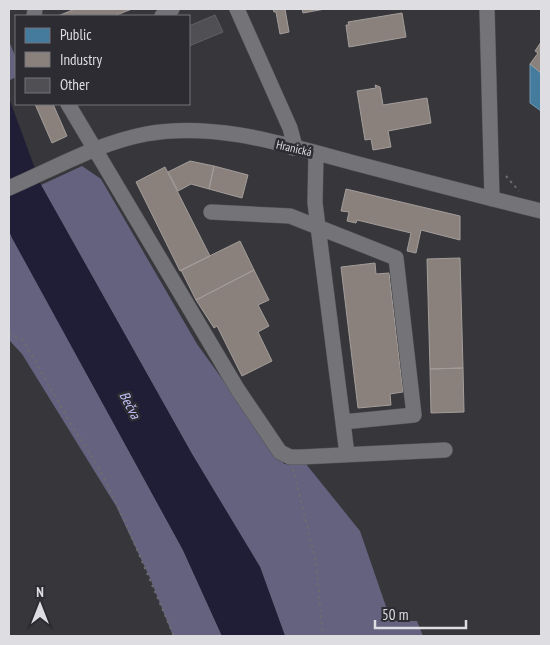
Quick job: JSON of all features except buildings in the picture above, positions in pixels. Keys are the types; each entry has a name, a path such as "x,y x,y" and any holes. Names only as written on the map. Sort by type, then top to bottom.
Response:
{"street":[{"path":"237,9 290,128 293,148"},
{"path":"487,9 492,199"},
{"path":"69,105 238,390 276,448 290,457 445,450"},
{"name":"Hranická","path":"9,188 94,150 147,134 194,130 224,132 316,152 541,211"},
{"path":"316,152 315,203 347,454"},
{"path":"211,212 290,216 396,258 414,415 343,422"}],"path":[{"path":"9,334 23,340 72,426 98,466 124,519 174,636"},
{"path":"290,457 313,545 324,636"}],"shaded area":[{"path":"9,41 15,56 15,78 10,80"},
{"path":"82,166 101,179 197,344 284,464 306,464 360,531 391,621 417,621 423,636 285,636 260,567 192,454 41,185"},
{"path":"9,231 183,550 222,636 173,636 150,578 116,506 22,354 10,341"}],"water":[{"name":"Bečva","path":"9,98 41,185 192,454 260,567 285,636 222,636 183,550 12,238 9,231"}]}
